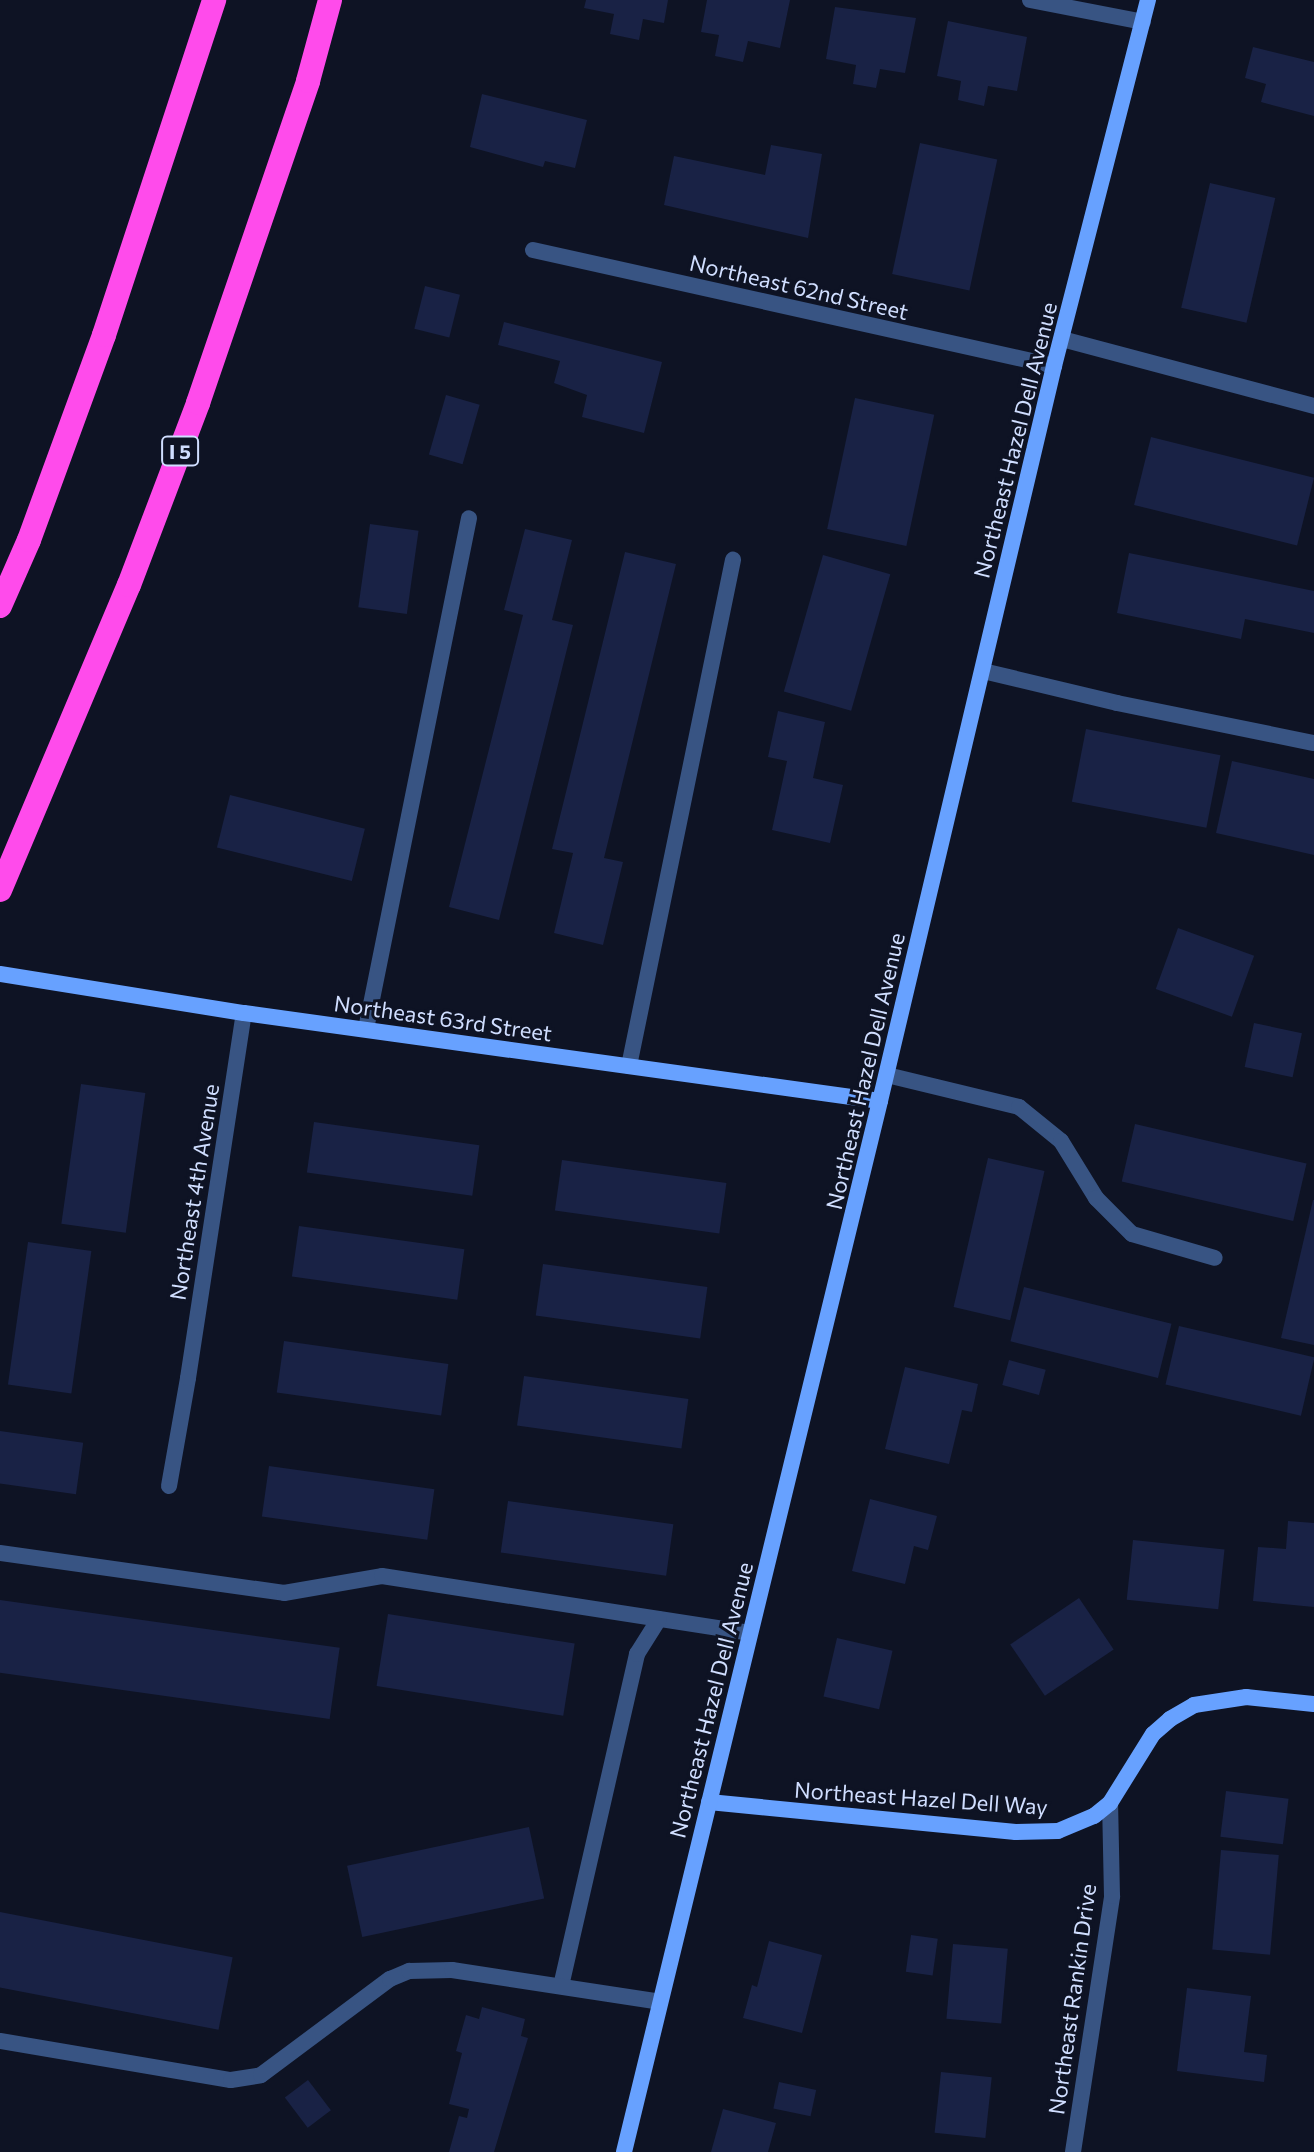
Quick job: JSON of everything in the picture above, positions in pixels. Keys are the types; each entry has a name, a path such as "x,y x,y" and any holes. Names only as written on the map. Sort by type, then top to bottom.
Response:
{"highway":[{"path":"0,606 29,540 104,335 214,0"},
{"name":"I 5","path":"0,890 129,585 198,403 308,81 330,0"}],"main road":[{"name":"Northeast Hazel Dell Avenue","path":"624,2152 887,1075 1054,366 1148,0"},
{"name":"Northeast 63rd Street","path":"0,974 244,1013 880,1101"},
{"name":"Northeast Hazel Dell Way","path":"709,1802 1039,1833 1077,1825 1110,1803 1153,1734 1170,1719 1194,1705 1246,1697 1314,1704"}],"street":[{"path":"1030,0 1143,22"},
{"name":"Northeast 62nd Street","path":"533,250 1054,366"},
{"path":"1062,339 1314,406"},
{"path":"366,1029 469,518"},
{"path":"629,1066 733,560"},
{"path":"983,671 1117,703 1314,743"},
{"name":"Northeast 4th Avenue","path":"169,1486 244,1013"},
{"path":"887,1075 1019,1107 1061,1141 1096,1198 1132,1234 1215,1258"},
{"path":"0,1553 284,1593 382,1576 750,1633"},
{"path":"561,1986 637,1654 659,1619"},
{"name":"Northeast Rankin Drive","path":"1073,2152 1112,1896 1110,1803"},
{"path":"0,2041 231,2080 261,2075 390,1979 409,1971 452,1970 660,2002"}],"building":[{"path":"586,0 668,0 664,23 643,19 639,40 610,34 614,14 584,8"},
{"path":"707,0 790,0 780,48 748,41 743,62 715,56 719,35 701,32"},
{"path":"835,7 916,18 905,73 880,69 876,88 853,84 856,65 826,59"},
{"path":"948,21 1027,37 1017,91 988,86 984,106 958,100 961,81 937,76"},
{"path":"1253,47 1314,62 1314,116 1261,102 1266,84 1245,78"},
{"path":"482,94 587,120 575,168 545,161 543,167 470,147"},
{"path":"920,143 997,159 969,290 892,274"},
{"path":"771,145 822,154 808,238 664,205 674,156 765,175"},
{"path":"1210,183 1275,198 1246,323 1181,308"},
{"path":"425,286 460,295 449,337 414,329"},
{"path":"504,322 662,362 644,433 582,417 587,395 554,383 560,361 498,345"},
{"path":"446,395 480,405 463,464 429,455"},
{"path":"855,398 934,415 906,546 827,529"},
{"path":"1151,437 1314,478 1297,546 1134,505"},
{"path":"370,524 419,531 407,614 358,607"},
{"path":"525,529 572,540 552,620 573,625 499,920 449,907 523,615 504,610"},
{"path":"625,552 676,564 604,858 623,862 603,945 554,933 573,853 552,849"},
{"path":"1129,553 1314,591 1314,633 1245,619 1241,639 1117,613"},
{"path":"823,555 890,574 851,711 784,691"},
{"path":"778,711 825,722 813,778 843,785 830,843 772,830 787,761 768,757"},
{"path":"1086,729 1220,755 1206,828 1072,802"},
{"path":"1232,761 1314,779 1314,855 1216,833"},
{"path":"230,795 365,829 352,881 217,847"},
{"path":"1178,928 1254,956 1232,1017 1156,989"},
{"path":"1254,1023 1302,1033 1293,1077 1245,1067"},
{"path":"81,1084 145,1093 126,1233 61,1224"},
{"path":"314,1122 479,1145 472,1196 307,1173"},
{"path":"1135,1124 1306,1164 1293,1221 1122,1181"},
{"path":"988,1158 1045,1171 1010,1320 954,1307"},
{"path":"562,1160 726,1183 719,1234 555,1211"},
{"path":"1314,1200 1314,1345 1281,1338"},
{"path":"299,1226 464,1249 457,1300 292,1277"},
{"path":"28,1242 91,1251 71,1394 8,1385"},
{"path":"543,1264 707,1287 700,1339 536,1315"},
{"path":"1024,1287 1171,1324 1158,1378 1010,1341"},
{"path":"1179,1326 1314,1357 1301,1416 1166,1384"},
{"path":"284,1341 448,1364 441,1416 277,1392"},
{"path":"1009,1360 1046,1370 1039,1395 1002,1385"},
{"path":"905,1367 978,1384 972,1412 962,1410 949,1464 885,1449"},
{"path":"524,1376 688,1399 681,1449 517,1426"},
{"path":"0,1431 83,1443 76,1494 0,1484"},
{"path":"269,1466 434,1489 427,1540 262,1517"},
{"path":"870,1499 937,1516 928,1550 914,1546 905,1584 852,1571"},
{"path":"508,1501 673,1524 666,1576 501,1552"},
{"path":"1288,1521 1314,1523 1314,1607 1253,1601 1258,1547 1286,1549"},
{"path":"1133,1540 1224,1550 1218,1609 1127,1600"},
{"path":"1079,1598 1114,1649 1045,1696 1010,1644"},
{"path":"0,1600 340,1648 330,1719 0,1673"},
{"path":"388,1614 575,1644 563,1716 377,1686"},
{"path":"837,1638 893,1651 879,1709 824,1696"},
{"path":"1226,1791 1289,1799 1283,1844 1220,1837"},
{"path":"529,1827 544,1898 362,1937 347,1866"},
{"path":"1221,1850 1279,1855 1270,1955 1212,1950"},
{"path":"0,1912 233,1957 219,2030 0,1987"},
{"path":"911,1935 938,1939 933,1975 906,1972"},
{"path":"769,1941 822,1955 802,2033 743,2018 752,1985 757,1987"},
{"path":"953,1944 1008,1949 1001,2024 946,2019"},
{"path":"1187,1988 1251,1996 1244,2052 1267,2055 1264,2082 1177,2071"},
{"path":"482,2007 525,2019 521,2036 528,2038 494,2152 449,2152 459,2116 467,2118 469,2109 449,2104 462,2053 456,2051 466,2015 479,2019"},
{"path":"941,2072 992,2077 985,2138 935,2133"},
{"path":"308,2080 331,2110 308,2128 285,2097"},
{"path":"779,2082 816,2090 811,2116 773,2108"},
{"path":"723,2109 776,2123 768,2152 711,2152"}]}
